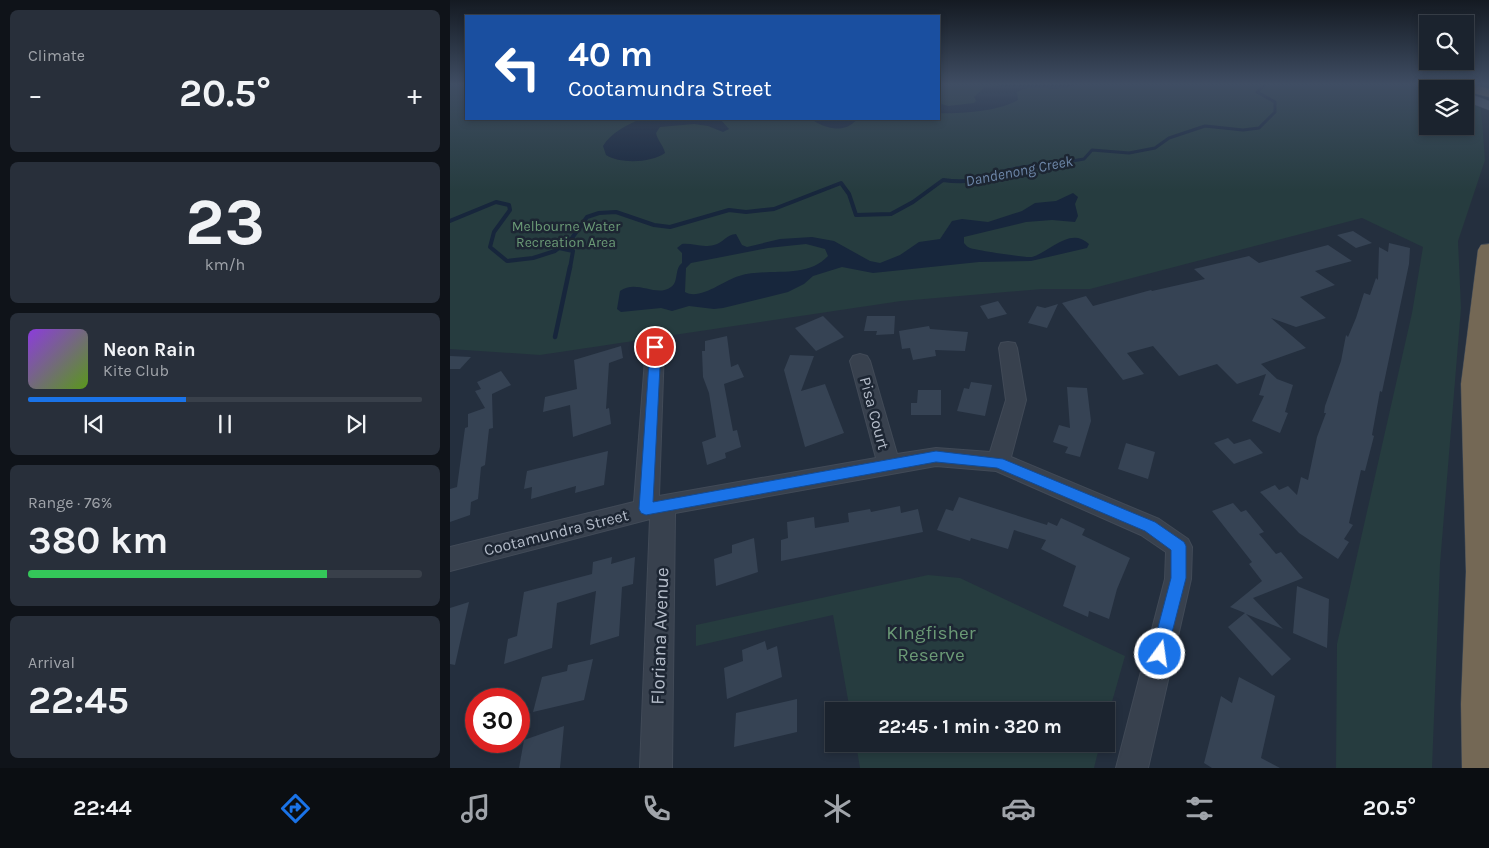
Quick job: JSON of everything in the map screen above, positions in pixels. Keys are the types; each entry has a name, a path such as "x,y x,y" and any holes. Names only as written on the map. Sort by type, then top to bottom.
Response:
{"highway":[{"path":"1484,768 1482,704 1487,556 1475,384 1489,250"}],"street":[{"name":"Floriana Avenue","path":"655,347 656,768"},
{"path":"998,462 1016,400 1008,348"},
{"name":"Pisa Court","path":"860,361 889,465"},
{"name":"Cootamundra Street","path":"450,560 655,507 936,456 998,462 1150,527 1179,546 1178,578 1132,768"}],"green space":[{"name":"Melbourne Water Recreation Area","path":"450,120 1419,120 1419,135 1474,135 1474,120 1482,120 1485,160 1458,241 1461,308 1440,564 1432,768 1336,768 1337,644 1412,313 1423,247 1362,218 1090,289 1042,289 901,301 540,355 450,349"},
{"name":"KIngfisher Reserve","path":"928,575 960,578 1125,656 1112,702 848,702 833,615 696,646 696,625"},
{"path":"857,752 1098,752 1094,768 860,768"}],"water":[{"path":"639,120 721,120 729,129 723,132 708,126 694,124 660,127 656,133 665,153 652,159 627,161 606,155 603,146 610,137 624,127"},
{"path":"813,120 856,120 846,127 840,128 822,125"},
{"path":"1073,193 1078,197 1075,204 1078,216 1075,222 1052,220 1026,222 964,237 964,243 974,249 1028,257 1039,254 1067,239 1082,239 1089,244 1087,248 1031,261 979,262 873,273 842,267 813,276 804,284 788,292 723,308 714,309 689,306 672,311 661,308 621,312 617,309 620,291 626,288 640,287 659,291 673,285 682,263 682,253 677,248 682,244 714,245 730,235 736,234 742,245 747,247 780,239 812,237 834,241 870,261 880,263 900,255 919,242 940,239 952,221 962,219 988,222 1022,211 1035,203 1056,201","holes":["806,244 825,249 828,256 809,268 798,271 762,272 739,276 705,292 698,294 685,292 686,268 691,263 768,248"]}],"building":[{"path":"1353,231 1372,243 1356,248 1337,235"},
{"path":"1389,243 1410,248 1409,264 1382,392 1380,391 1372,435 1374,436 1365,471 1361,470 1349,523 1353,525 1344,539 1349,542 1338,559 1299,533 1260,492 1275,485 1279,490 1288,486 1297,495 1301,477 1308,480 1317,437 1326,413 1324,413 1325,406 1341,361 1346,335 1348,337 1364,293 1370,295 1376,278 1378,280 1379,247 1388,252"},
{"path":"1328,245 1352,261 1315,271 1335,285 1300,297 1326,318 1296,327 1271,318 1306,348 1261,364 1277,379 1293,385 1285,412 1288,413 1280,433 1252,421 1264,396 1259,395 1266,374 1237,384 1217,364 1179,376 1153,346 1127,353 1144,374 1123,380 1062,303 1086,296 1093,306 1151,290 1205,279 1194,269 1249,256 1259,263"},
{"path":"998,301 1007,314 988,319 980,306"},
{"path":"1058,304 1047,328 1028,323 1037,306 1045,308"},
{"path":"823,316 844,337 816,351 795,328"},
{"path":"867,316 895,316 894,334 876,335 877,331 864,331"},
{"path":"929,326 930,329 968,332 965,351 935,350 936,356 913,360 910,348 902,349 899,331"},
{"path":"727,336 731,367 738,364 744,377 724,384 733,431 737,430 741,447 725,453 726,458 707,465 702,442 716,437 709,393 703,377 702,351 705,351 705,341"},
{"path":"621,346 623,358 609,363 606,409 609,408 611,424 573,437 570,405 543,412 545,397 577,389 574,360"},
{"path":"790,355 814,356 801,391 825,384 844,433 805,447 784,370"},
{"path":"450,356 471,357 460,369 450,369"},
{"path":"501,371 511,385 492,394 493,428 489,429 485,465 481,467 478,499 471,502 470,515 450,522 450,489 457,487 465,428 468,427 468,414 485,408 475,391 481,389 477,382"},
{"path":"971,382 992,385 985,416 957,411 964,388 969,389"},
{"path":"1067,387 1087,388 1091,421 1080,457 1065,453 1068,447 1053,442 1059,425 1070,428"},
{"path":"918,390 941,390 941,415 911,415 911,403 917,403"},
{"path":"1228,438 1234,444 1250,439 1263,453 1234,464 1214,443"},
{"path":"1126,443 1155,452 1148,479 1118,469"},
{"path":"608,451 604,485 575,493 576,486 531,499 532,487 524,489 527,471"},
{"path":"959,497 1047,525 1048,522 1057,526 1061,518 1085,529 1082,535 1130,558 1117,589 1109,619 1089,611 1088,617 1063,606 1076,566 1041,549 1046,540 1014,530 1008,549 971,538 970,541 937,530 946,509 953,511"},
{"path":"1233,503 1241,512 1246,510 1264,532 1259,534 1276,554 1281,552 1303,578 1253,598 1283,629 1246,614 1291,659 1272,676 1228,627 1245,613 1230,607 1262,581 1249,564 1252,562 1212,511"},
{"path":"900,506 901,513 918,509 923,532 781,561 781,540 788,538 787,522 814,517 815,528 849,522 848,513 870,509 871,512"},
{"path":"754,538 758,572 716,586 714,559 732,553 732,545"},
{"path":"612,557 611,564 635,557 633,584 622,587 619,636 590,645 596,591 557,603 552,648 504,664 508,639 517,636 524,592 592,574 593,562"},
{"path":"1297,586 1329,599 1327,648 1293,633"},
{"path":"469,602 455,665 450,664 450,608"},
{"path":"765,641 767,650 777,646 782,677 727,699 724,668 743,661 742,650"},
{"path":"593,659 584,700 533,712 542,677 567,671 568,665"},
{"path":"1239,677 1275,696 1261,758 1280,768 1212,768 1204,763 1221,696 1232,703"},
{"path":"797,699 797,732 734,747 736,713"},
{"path":"564,726 560,768 519,768 522,753 530,753 530,738"}],"waterway":[{"name":"Dandenong Creek","path":"1054,164 1084,159 1092,150 1129,153 1155,148 1169,138 1205,126 1243,130 1259,128 1267,120"},
{"name":"Dandenong Creek","path":"450,221 496,202 509,205 510,210 494,232 490,247 507,261 533,258 555,251 572,238 587,217 599,213 616,212 654,225 670,227 729,210 746,212 774,209 841,183 849,194 856,215 891,214 913,202 943,180 974,180 1008,170 1054,164"},
{"name":"Dandenong Creek","path":"1042,166 1054,164"},
{"path":"559,248 573,251 570,268"},
{"path":"555,337 570,267"}],"route":[{"path":"655,347 646,509 936,456 998,462 1150,527 1179,546 1178,578 1160,654"}]}
